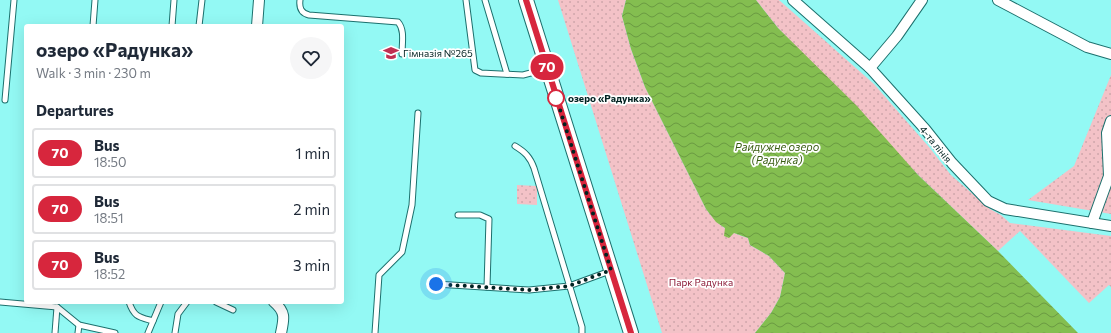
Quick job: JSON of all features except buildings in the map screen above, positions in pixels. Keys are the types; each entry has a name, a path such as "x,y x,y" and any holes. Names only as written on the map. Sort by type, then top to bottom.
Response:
{"street":[{"path":"257,24 258,0"},
{"path":"526,0 631,333"},
{"name":"4-та лінія","path":"793,0 870,68 925,129 952,163 988,201 1005,210 1111,226"},
{"path":"870,68 897,36 922,0"},
{"path":"998,0 1087,47 1111,54"},
{"path":"1092,223 1109,176 1107,133 1111,121"},
{"path":"276,304 280,307 284,315 281,333"}],"lane":[{"path":"5,100 14,0"},
{"path":"93,24 95,0"},
{"path":"172,24 174,0"},
{"path":"199,24 202,0"},
{"path":"300,0 301,11 309,16 398,22 401,26 402,32 402,54"},
{"path":"466,0 475,70 481,73 523,75 547,68"},
{"path":"485,0 507,74"},
{"path":"375,333 380,275 402,252 412,205 418,113"},
{"path":"515,146 525,152 530,158 533,166 582,327 582,333"},
{"path":"458,215 480,215 489,219 487,287"},
{"path":"436,284 529,290 569,286 611,270"},
{"path":"0,302 57,307 79,325 115,333"},
{"path":"130,304 131,310 136,315 153,321"},
{"path":"148,333 160,304"},
{"path":"175,333 178,314 186,304"},
{"path":"220,304 233,310"},
{"path":"55,333 57,307"},
{"path":"78,333 79,325"}],"green space":[{"name":"Парк Радунка","path":"558,0 626,0 622,16 631,49 645,87 706,209 724,228 748,238 750,245 769,256 785,273 780,297 771,313 755,333 662,333"},
{"path":"756,0 779,0 874,84 929,147 951,175 990,209 1001,215 1010,223 1111,236 1111,287 1109,285 1089,303 1020,231 998,251 918,175 778,28"},
{"path":"1111,75 1111,214 1028,200 1074,166"},
{"path":"517,185 537,186 537,205 517,204"}],"water":[{"name":"Райдужне озеро (Радунка)","path":"626,0 756,0 778,28 857,106 918,175 998,251 1078,333 755,333 771,313 780,297 785,273 769,256 750,245 748,238 734,233 729,238 724,236 725,228 716,222 706,209 645,87 631,49 622,16"}],"bus line":[{"name":"70","path":"526,0 631,333"}],"place":[{"name":"Гімназія №265","path":"391,53"},
{"name":"озеро «Радунка»","path":"556,98"}],"route":[{"path":"436,284 529,290 569,286 611,270 555,94 556,98"}]}
